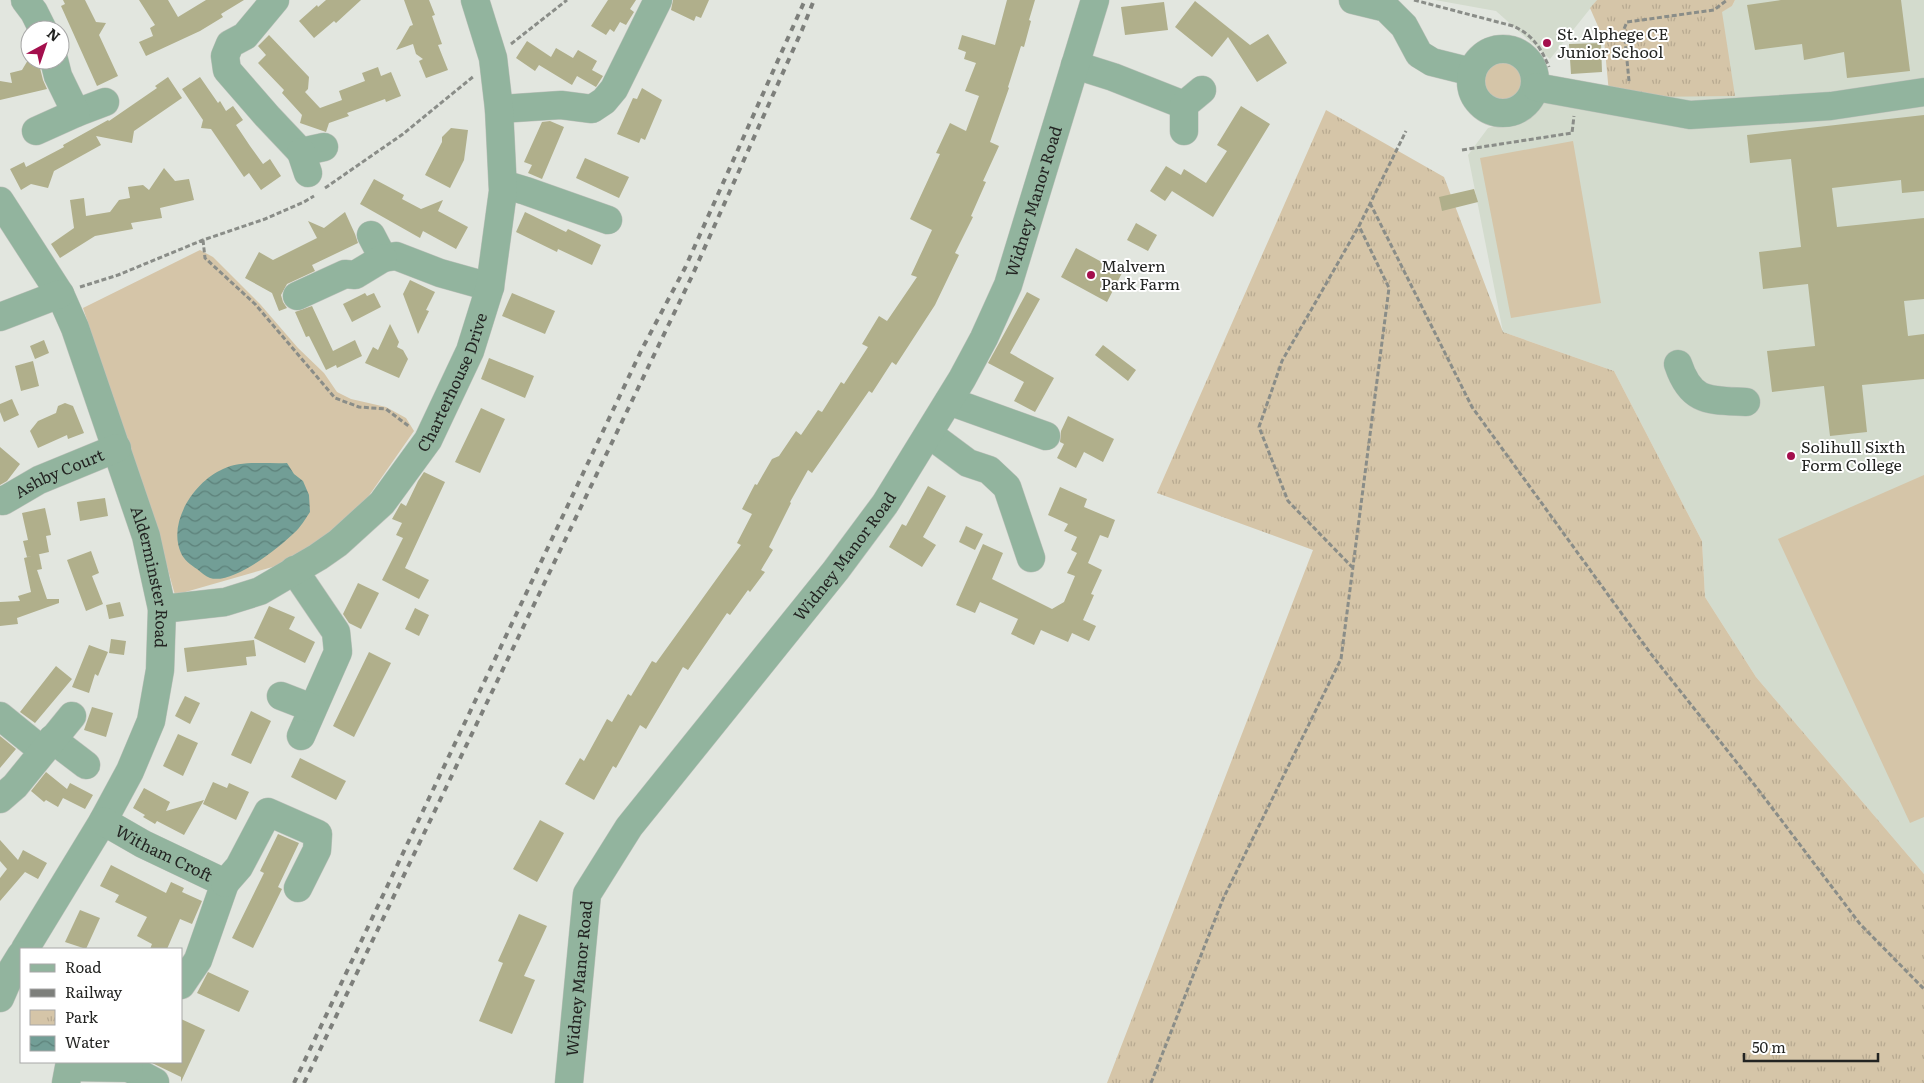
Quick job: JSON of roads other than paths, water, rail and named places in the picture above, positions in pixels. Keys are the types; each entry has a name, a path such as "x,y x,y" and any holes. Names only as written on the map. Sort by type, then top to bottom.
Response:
{"street":[{"path":"25,0 38,20"},
{"path":"274,0 245,36 230,44 215,59 267,116 311,157"},
{"name":"Charterhouse Drive","path":"162,609 225,602 260,591 338,543 382,503 428,440 470,351 490,287 503,184 499,109 493,58 475,0"},
{"path":"499,109 561,105 592,108 604,101 614,89 658,0"},
{"name":"Widney Manor Road","path":"569,1083 587,894 629,826 836,570 885,504 949,401 984,338 1008,285 1095,0"},
{"path":"1353,0 1386,8 1404,26 1419,54 1432,62 1472,72"},
{"path":"1543,77 1532,96 1519,110 1510,113 1490,111 1482,106 1472,91 1472,72 1476,62 1484,54 1494,49 1505,48 1520,54 1532,65 1536,76 1543,77 1631,104 1690,115 1832,106 1924,92"},
{"path":"1074,65 1113,77 1190,109"},
{"path":"56,70 76,113"},
{"path":"36,131 105,102"},
{"path":"503,184 608,220"},
{"name":"Alderminster Road","path":"0,200 60,294 75,328 146,536 162,609 160,670 151,721 130,771 103,822 26,948"},
{"path":"297,296 345,274 355,275 377,247 440,273 490,287"},
{"path":"0,317 60,294"},
{"path":"1678,364 1683,380 1697,396 1715,400 1746,402"},
{"path":"949,401 1046,436"},
{"path":"929,434 968,463 989,470 1007,487 1031,558"},
{"name":"Ashby Court","path":"1,504 39,480 117,448"},
{"path":"294,570 336,632 338,652 301,736"},
{"path":"281,696 312,708"},
{"path":"0,716 47,745 86,765"},
{"path":"0,799 15,786 72,716"},
{"path":"232,875 268,812 318,834 316,850 298,888"},
{"name":"Witham Croft","path":"103,822 143,844 232,875 198,960 182,984"},
{"path":"0,998 20,957"},
{"path":"66,1083 69,1067 130,1065 155,1082"}],"water":[{"path":"287,463 294,474 303,481 309,495 310,512 301,526 287,540 255,564 219,579 210,578 203,574 186,560 181,553 178,541 178,528 186,504 203,483 223,469 238,464"}],"railway":[{"path":"294,1083 642,349 685,268 805,0"},
{"path":"304,1083 692,276 814,0"}],"place":[{"name":"St. Alphege CE Junior School","path":"1547,43"},
{"name":"Malvern Park Farm","path":"1091,275"},
{"name":"Solihull Sixth Form College","path":"1791,456"}]}
